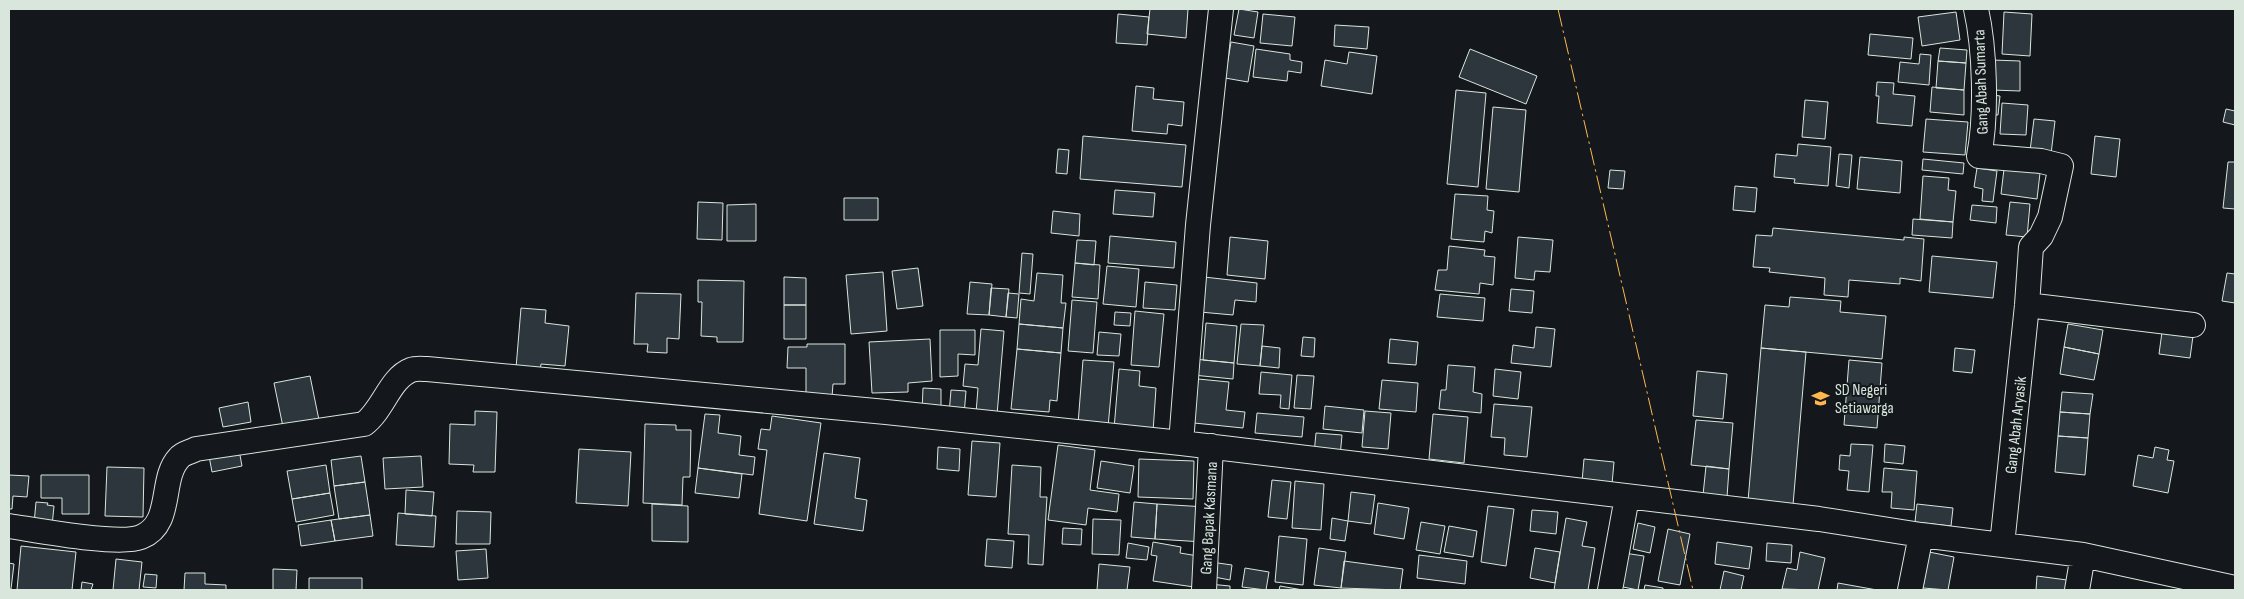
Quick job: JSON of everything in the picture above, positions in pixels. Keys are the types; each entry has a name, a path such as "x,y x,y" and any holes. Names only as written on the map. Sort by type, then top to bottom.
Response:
{"street":[{"path":"1181,442 1198,225 1221,9"},
{"name":"Gang Abah Sumarta","path":"1976,9 1980,37 1984,127 1979,156"},
{"name":"Gang Abah Aryasik","path":"1979,156 2041,160 2061,166 2050,217 2041,236 2031,247 2027,306 2002,545"},
{"path":"2027,306 2193,325"},
{"path":"9,526 104,538 141,537 152,531 161,517 173,465 181,456 196,449 364,424 374,417 398,378 412,369 469,372 1181,442 1819,519 1921,535 2083,555 2235,588"},
{"name":"Gang Bapak Kasmana","path":"1204,590 1211,446"},
{"path":"1610,590 1628,497"},
{"path":"1910,590 1921,535"},
{"path":"2078,590 2083,555"}],"building":[{"path":"1150,9 1188,9 1186,38 1147,34"},
{"path":"1239,9 1258,12 1254,38 1234,35"},
{"path":"1956,12 1960,40 1922,46 1918,17"},
{"path":"2004,12 2032,14 2030,56 2002,54"},
{"path":"1118,14 1149,17 1147,45 1116,43"},
{"path":"1263,14 1295,17 1292,46 1260,43"},
{"path":"1335,25 1369,27 1367,49 1334,46"},
{"path":"1870,34 1913,38 1911,59 1868,55"},
{"path":"1231,42 1254,46 1248,82 1225,78"},
{"path":"1940,48 1967,50 1966,63 1938,61"},
{"path":"1256,49 1290,54 1290,60 1302,62 1301,73 1288,71 1287,81 1253,77"},
{"path":"1470,49 1537,76 1526,104 1459,77"},
{"path":"1349,52 1377,56 1372,94 1321,86 1325,60 1347,64"},
{"path":"1920,54 1931,55 1929,85 1898,82 1900,62 1919,64"},
{"path":"1992,60 2020,61 2020,91 1992,90"},
{"path":"1938,61 1966,63 1964,90 1936,88"},
{"path":"1877,82 1894,83 1893,94 1915,96 1912,126 1877,123 1879,96 1876,96"},
{"path":"1136,86 1154,88 1153,99 1184,102 1182,126 1168,124 1167,134 1132,131"},
{"path":"1932,87 1964,90 1964,115 1930,112"},
{"path":"1456,90 1486,93 1478,187 1447,184"},
{"path":"1987,94 2000,96 1998,115 1985,114"},
{"path":"1805,100 1828,102 1825,139 1802,137"},
{"path":"2002,103 2028,105 2026,135 2000,134"},
{"path":"1493,107 1526,110 1519,192 1486,189"},
{"path":"2226,109 2235,111 2235,125 2223,122"},
{"path":"1926,119 1968,122 1965,155 1923,152"},
{"path":"2034,119 2055,121 2051,154 2030,151"},
{"path":"1083,136 1186,145 1182,187 1080,179"},
{"path":"2095,136 2120,139 2116,177 2091,174"},
{"path":"1798,144 1831,147 1828,186 1794,183 1795,179 1774,177 1776,154 1797,156"},
{"path":"1058,149 1069,150 1067,174 1056,173"},
{"path":"1839,154 1852,155 1849,188 1836,186"},
{"path":"1860,157 1902,161 1900,193 1857,189"},
{"path":"1923,159 1964,163 1963,174 1922,170"},
{"path":"2228,162 2235,162 2235,209 2223,208"},
{"path":"1977,168 1997,171 1993,202 1982,201 1983,189 1974,187"},
{"path":"2004,169 2040,173 2037,199 2001,194"},
{"path":"1610,170 1625,171 1623,189 1608,188"},
{"path":"1923,176 1949,178 1948,190 1956,191 1953,222 1920,219"},
{"path":"1735,186 1757,188 1755,212 1733,210"},
{"path":"1115,190 1155,193 1153,217 1113,214"},
{"path":"1455,194 1488,196 1487,210 1494,211 1492,233 1485,231 1484,242 1451,239"},
{"path":"844,198 878,198 878,220 844,220"},
{"path":"698,202 723,203 722,240 697,239"},
{"path":"2010,202 2030,204 2027,237 2006,235"},
{"path":"756,204 756,241 727,241 727,205"},
{"path":"1972,205 1997,207 1996,223 1970,220"},
{"path":"1053,211 1080,214 1079,236 1051,233"},
{"path":"1913,219 1953,222 1952,238 1912,235"},
{"path":"1773,228 1904,240 1904,237 1924,239 1921,281 1900,278 1900,284 1849,280 1848,297 1824,295 1825,278 1769,272 1770,268 1753,267 1756,235 1772,236"},
{"path":"1110,236 1176,242 1174,268 1108,263"},
{"path":"1230,237 1268,241 1265,279 1227,275"},
{"path":"1518,237 1553,240 1550,272 1535,271 1534,280 1515,278"},
{"path":"1077,240 1096,241 1094,265 1075,263"},
{"path":"1449,246 1485,250 1484,256 1495,257 1493,285 1480,283 1479,294 1435,290 1438,270 1447,270"},
{"path":"1022,253 1033,254 1030,294 1019,293"},
{"path":"1932,256 1997,262 1993,298 1929,292"},
{"path":"1075,263 1100,265 1098,299 1072,297"},
{"path":"1107,266 1139,269 1136,307 1103,304"},
{"path":"918,268 923,306 897,309 892,271"},
{"path":"883,272 887,331 851,334 846,275"},
{"path":"1037,273 1063,275 1061,303 1066,303 1063,328 1019,324 1021,299 1034,301"},
{"path":"2227,273 2235,274 2235,303 2222,301"},
{"path":"784,277 806,278 806,305 784,305"},
{"path":"1204,277 1257,283 1256,302 1235,300 1233,315 1200,312"},
{"path":"698,280 744,281 743,342 717,342 717,337 701,336 702,302 698,302"},
{"path":"970,282 992,284 989,315 967,314"},
{"path":"1145,282 1177,285 1175,310 1143,308"},
{"path":"991,288 1009,289 1006,317 989,315"},
{"path":"1511,289 1534,291 1532,313 1509,311"},
{"path":"636,293 681,294 679,339 667,338 667,353 647,352 648,344 634,344"},
{"path":"1008,293 1019,294 1017,318 1006,317"},
{"path":"1440,294 1485,298 1483,321 1437,317"},
{"path":"1790,297 1841,301 1840,312 1886,316 1882,359 1761,348 1765,305 1789,307"},
{"path":"1072,300 1097,302 1093,353 1068,351"},
{"path":"784,305 806,305 806,339 784,339"},
{"path":"521,308 546,310 545,323 569,326 565,366 541,364 540,371 516,368"},
{"path":"1135,311 1164,314 1159,367 1131,365"},
{"path":"1115,312 1131,313 1130,326 1114,325"},
{"path":"1206,323 1237,326 1234,363 1203,360"},
{"path":"1019,324 1063,328 1061,353 1017,349"},
{"path":"1241,324 1264,325 1260,366 1237,364"},
{"path":"2068,324 2103,330 2099,354 2064,347"},
{"path":"1536,327 1555,329 1551,367 1511,363 1513,345 1534,348"},
{"path":"981,329 1004,331 997,415 976,413 978,388 963,386 965,364 978,365"},
{"path":"940,330 975,330 975,355 958,354 958,376 940,377"},
{"path":"1099,332 1121,334 1119,356 1097,355"},
{"path":"2162,332 2193,336 2190,358 2159,354"},
{"path":"1303,337 1315,338 1314,357 1301,356"},
{"path":"930,339 932,381 908,383 908,392 872,393 869,342"},
{"path":"1390,339 1418,342 1416,365 1388,363"},
{"path":"807,344 845,344 845,384 833,384 832,397 806,397 806,368 787,368 788,347 807,347"},
{"path":"1262,346 1280,348 1279,368 1260,366"},
{"path":"2064,347 2099,354 2094,380 2060,374"},
{"path":"1761,348 1806,352 1793,505 1748,501"},
{"path":"1955,348 1975,350 1972,373 1953,371"},
{"path":"1017,349 1061,353 1057,401 1050,400 1049,412 1011,409"},
{"path":"1194,359 1234,363 1233,379 1193,375"},
{"path":"1083,360 1114,362 1108,427 1078,424"},
{"path":"1849,360 1882,363 1877,428 1844,425"},
{"path":"1448,365 1475,367 1473,392 1482,394 1481,413 1439,409 1441,390 1446,390"},
{"path":"1119,369 1140,371 1139,386 1156,388 1153,432 1114,429"},
{"path":"1495,369 1521,372 1518,399 1493,396"},
{"path":"1697,371 1727,374 1723,419 1693,416"},
{"path":"1261,372 1292,375 1289,409 1280,408 1281,395 1259,394"},
{"path":"1297,375 1314,376 1311,409 1294,408"},
{"path":"310,376 319,420 283,427 274,383"},
{"path":"1198,379 1229,382 1226,410 1245,412 1243,428 1194,423"},
{"path":"1382,380 1418,383 1416,412 1379,409"},
{"path":"923,388 941,389 941,413 922,412"},
{"path":"951,390 966,391 964,415 949,414"},
{"path":"2062,392 2093,394 2090,414 2060,412"},
{"path":"248,402 251,422 223,427 219,408"},
{"path":"1494,404 1532,407 1527,457 1504,455 1505,438 1491,437"},
{"path":"1325,406 1364,410 1362,433 1323,429"},
{"path":"475,411 497,412 495,472 473,472 474,465 449,464 450,424 475,425"},
{"path":"1365,411 1391,413 1388,449 1362,447"},
{"path":"2060,412 2090,414 2088,438 2058,436"},
{"path":"1257,413 1304,417 1302,437 1255,433"},
{"path":"705,414 720,415 718,433 741,436 739,455 755,457 753,475 698,468"},
{"path":"1433,414 1468,417 1464,463 1429,459"},
{"path":"772,416 821,423 807,521 759,514 767,450 758,449 761,429 770,430"},
{"path":"1696,420 1733,423 1729,469 1691,465"},
{"path":"645,424 676,425 676,430 691,430 690,477 683,477 682,505 643,503"},
{"path":"1316,433 1342,435 1340,457 1314,454"},
{"path":"2058,436 2088,438 2085,475 2055,472"},
{"path":"972,441 1000,443 996,497 968,495"},
{"path":"1851,444 1873,445 1869,492 1847,490 1849,471 1839,470 1840,455 1850,456"},
{"path":"1885,444 1905,446 1903,464 1884,462"},
{"path":"1058,445 1095,450 1090,490 1119,494 1117,512 1088,508 1086,525 1048,520"},
{"path":"938,447 960,449 959,471 937,469"},
{"path":"2155,447 2169,450 2167,460 2174,461 2168,493 2133,486 2138,455 2153,458"},
{"path":"579,449 631,452 628,506 576,503"},
{"path":"239,450 242,466 212,472 209,456"},
{"path":"824,453 860,458 855,498 867,500 863,531 814,524"},
{"path":"361,456 365,482 334,486 331,460"},
{"path":"421,456 423,487 385,489 383,458"},
{"path":"1139,459 1194,461 1193,499 1138,497"},
{"path":"1584,459 1614,462 1612,484 1582,482"},
{"path":"1101,461 1134,466 1130,493 1097,488"},
{"path":"326,465 330,493 292,499 287,471"},
{"path":"1012,465 1041,467 1040,497 1047,497 1043,565 1028,564 1029,535 1008,534"},
{"path":"1706,466 1729,469 1727,497 1703,495"},
{"path":"107,467 144,468 143,517 105,516"},
{"path":"698,468 742,474 739,498 695,493"},
{"path":"1884,468 1917,471 1914,510 1891,508 1892,492 1882,492"},
{"path":"9,475 29,476 27,497 13,496 12,509 9,509"},
{"path":"41,475 89,475 89,514 62,514 62,498 41,498"},
{"path":"1272,480 1291,482 1287,519 1268,517"},
{"path":"1295,481 1324,484 1321,530 1292,528"},
{"path":"365,482 370,515 339,519 334,486"},
{"path":"406,490 434,492 432,516 405,514"},
{"path":"1351,492 1375,495 1371,524 1348,521"},
{"path":"330,493 334,515 296,522 292,499"},
{"path":"36,502 48,503 47,505 54,506 52,526 34,524"},
{"path":"1134,502 1157,504 1155,539 1131,537"},
{"path":"1378,503 1409,508 1404,539 1374,534"},
{"path":"652,504 688,506 688,542 652,541"},
{"path":"1157,504 1206,507 1204,542 1155,539"},
{"path":"1917,504 1953,508 1951,526 1915,522"},
{"path":"1488,506 1514,509 1506,566 1481,562"},
{"path":"1532,510 1558,512 1556,534 1530,531"},
{"path":"457,511 491,512 490,544 456,544"},
{"path":"398,513 436,516 434,547 396,545"},
{"path":"370,515 373,536 335,541 331,520"},
{"path":"1332,518 1348,521 1345,541 1330,539"},
{"path":"1566,518 1587,522 1582,546 1595,548 1588,590 1554,590"},
{"path":"1093,519 1121,520 1119,555 1092,554"},
{"path":"331,520 335,541 301,546 298,525"},
{"path":"1421,522 1445,526 1440,554 1416,550"},
{"path":"1638,523 1655,527 1650,553 1633,549"},
{"path":"1449,526 1477,531 1473,557 1444,552"},
{"path":"1063,528 1082,529 1081,545 1062,544"},
{"path":"1668,529 1690,534 1680,585 1658,581"},
{"path":"1279,536 1307,539 1303,585 1275,582"},
{"path":"987,539 1014,541 1012,568 985,566"},
{"path":"1153,542 1181,547 1180,553 1198,556 1194,587 1153,581 1157,556 1151,555"},
{"path":"1717,542 1752,547 1749,569 1715,564"},
{"path":"1128,543 1149,547 1147,560 1126,558"},
{"path":"1767,543 1792,545 1791,563 1766,561"},
{"path":"21,546 76,552 72,590 17,590"},
{"path":"1319,548 1346,552 1341,588 1314,585"},
{"path":"1535,548 1560,552 1555,583 1530,578"},
{"path":"486,549 488,578 458,580 456,551"},
{"path":"1800,552 1825,558 1818,590 1782,589 1787,568 1797,570"},
{"path":"1929,552 1954,557 1948,590 1923,588"},
{"path":"1624,553 1644,556 1638,590 1618,586"},
{"path":"1419,555 1467,561 1465,584 1417,578"},
{"path":"116,559 142,562 139,590 113,590"},
{"path":"1344,561 1403,569 1400,590 1341,588"},
{"path":"1211,562 1232,565 1230,580 1209,576"},
{"path":"9,563 14,564 11,589 9,589"},
{"path":"1099,564 1130,567 1127,590 1097,590"},
{"path":"1245,568 1269,572 1266,590 1242,587"},
{"path":"273,569 297,570 296,590 273,590"},
{"path":"1724,571 1744,576 1741,590 1720,590"},
{"path":"185,573 205,573 205,584 226,585 226,590 184,590"},
{"path":"145,574 157,575 156,588 143,587"},
{"path":"2037,576 2067,580 2066,590 2036,590"},
{"path":"309,578 362,578 362,590 309,590"},
{"path":"82,582 93,584 91,590 81,590"},
{"path":"1838,583 1877,590 1837,590"},
{"path":"1209,584 1230,586 1230,590 1209,590"},
{"path":"1645,585 1663,588 1663,590 1644,590"},
{"path":"1280,586 1303,590 1279,590"}],"power":[{"path":"1558,9 1693,590"}],"place":[{"name":"SD Negeri Setiawarga","path":"1821,398"}]}
